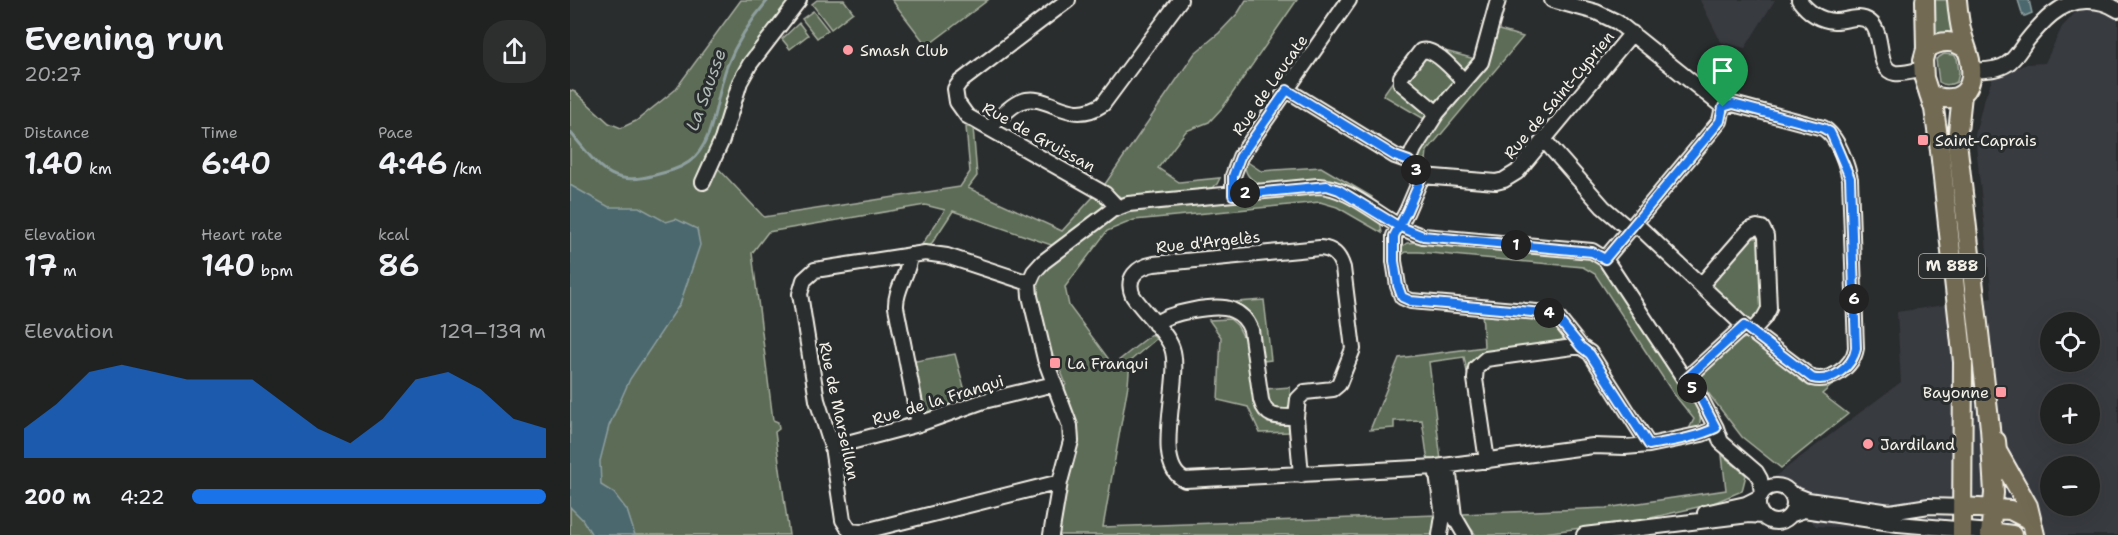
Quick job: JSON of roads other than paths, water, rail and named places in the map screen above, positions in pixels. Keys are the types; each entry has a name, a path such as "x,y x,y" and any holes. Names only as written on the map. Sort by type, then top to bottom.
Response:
{"main road":[{"path":"1925,0 1926,49 1923,69 1929,94 1947,99 1962,95 1967,90 1971,71 1960,27 1957,0"},
{"path":"1926,49 1940,42 1948,42 1960,45 1967,50"},
{"name":"M 888","path":"1929,94 1934,109 1940,151 1963,362 1963,463 1957,506 1962,532"},
{"name":"M 888","path":"1962,95 1957,141 1990,428 1994,494 1990,534"},
{"path":"1990,428 1995,432 1997,450 2028,506 2033,527"},
{"path":"1957,506 2010,510 2033,527"},
{"path":"1990,534 2012,535"}],"street":[{"path":"703,182 722,140 740,82 750,63 799,0"},
{"name":"Rue de Gruissan","path":"1068,0 957,85 955,93 957,102 963,112 1106,194 1118,208"},
{"path":"990,128 1024,100 1034,100 1077,112 1096,109 1108,99 1180,0"},
{"name":"Rue de Leucate","path":"1233,195 1233,176 1240,157 1349,0"},
{"path":"1409,161 1437,113 1481,62 1498,0"},
{"path":"1552,0 1596,12 1617,22 1723,107"},
{"path":"1798,0 1819,18 1835,21 1854,17 1871,22 1878,34 1884,64 1891,72 1923,69"},
{"path":"1971,71 1991,69 2007,64 2045,19 2069,4 2094,1 2109,4 2118,10"},
{"name":"Rue de Saint-Cyprien","path":"1422,176 1485,181 1504,180 1517,172 1632,33"},
{"path":"1437,113 1401,83 1401,77 1420,51 1432,51 1464,81"},
{"path":"1287,90 1395,156 1409,161 1422,176 1398,226 1393,242 1399,292 1405,299 1549,313 1558,318 1581,347 1590,354 1649,445"},
{"path":"1544,140 1603,207 1633,227 1748,329 1812,378 1828,379 1851,362 1856,348 1850,178 1830,132 1823,128 1733,104 1723,107"},
{"path":"1605,259 1720,121 1723,107"},
{"path":"1051,535 1060,482 1071,441 1070,426 1045,359 1030,296 1029,283 1034,272 1043,262 1118,208 1146,202 1327,186 1339,190 1398,226 1423,236 1592,252 1605,259 1685,380 1701,399 1721,442 1756,472 1760,479 1759,509 1771,535"},
{"path":"1685,380 1764,318 1769,309 1766,236 1762,228 1749,230 1701,285"},
{"name":"Rue d'Argelès","path":"1301,475 1296,417 1297,402 1301,395 1309,391 1333,389 1339,384 1353,349 1343,268 1339,257 1331,250 1320,248 1154,264 1141,268 1132,276 1131,291 1173,349 1169,454 1171,466 1177,476 1185,480 1301,475 1442,467 1593,446 1649,445 1702,435 1716,428"},
{"name":"Rue de Marseillan","path":"1029,283 941,255 925,253 815,270 806,276 800,294 817,400 832,447 843,520 847,529 855,532 1060,482"},
{"path":"910,255 896,307 919,424"},
{"path":"1155,324 1165,317 1184,311 1227,308 1238,312 1246,320 1251,330 1262,407 1273,417 1296,417"},
{"path":"1487,461 1475,379 1476,368 1486,359 1581,347"},
{"name":"Rue de la Franqui","path":"832,447 919,424 984,401 1054,384"},
{"path":"1716,428 1725,432 1756,461 1776,487 1808,500 1890,512 1929,506 1957,506"},
{"path":"1440,535 1443,516 1442,467"},
{"path":"1442,467 1454,516 1465,535"},
{"path":"1672,528 1742,505 1776,487"},
{"path":"1778,535 1794,501 1790,493"},
{"path":"1584,535 1649,527 1672,528 1755,515 1776,522 1798,511 1808,510 1898,524 1990,534"}],"water":[{"path":"2018,0 2029,0 2032,13 2023,16"},
{"path":"570,185 609,207 639,207 666,222 676,219 697,229 700,245 680,304 630,379 609,426 600,461 601,485 614,493 627,510 635,535 592,535 582,519 570,507"}],"waterway":[{"name":"La Sausse","path":"570,132 596,163 615,176 626,179 659,174 689,162 698,154 710,131 723,77 735,48 750,23 768,0"}],"place":[{"name":"Smash Club","path":"848,50"},
{"name":"Saint-Caprais","path":"1923,140"},
{"name":"La Franqui","path":"1055,363"},
{"name":"Bayonne","path":"2001,392"},
{"name":"Jardiland","path":"1868,444"}]}
